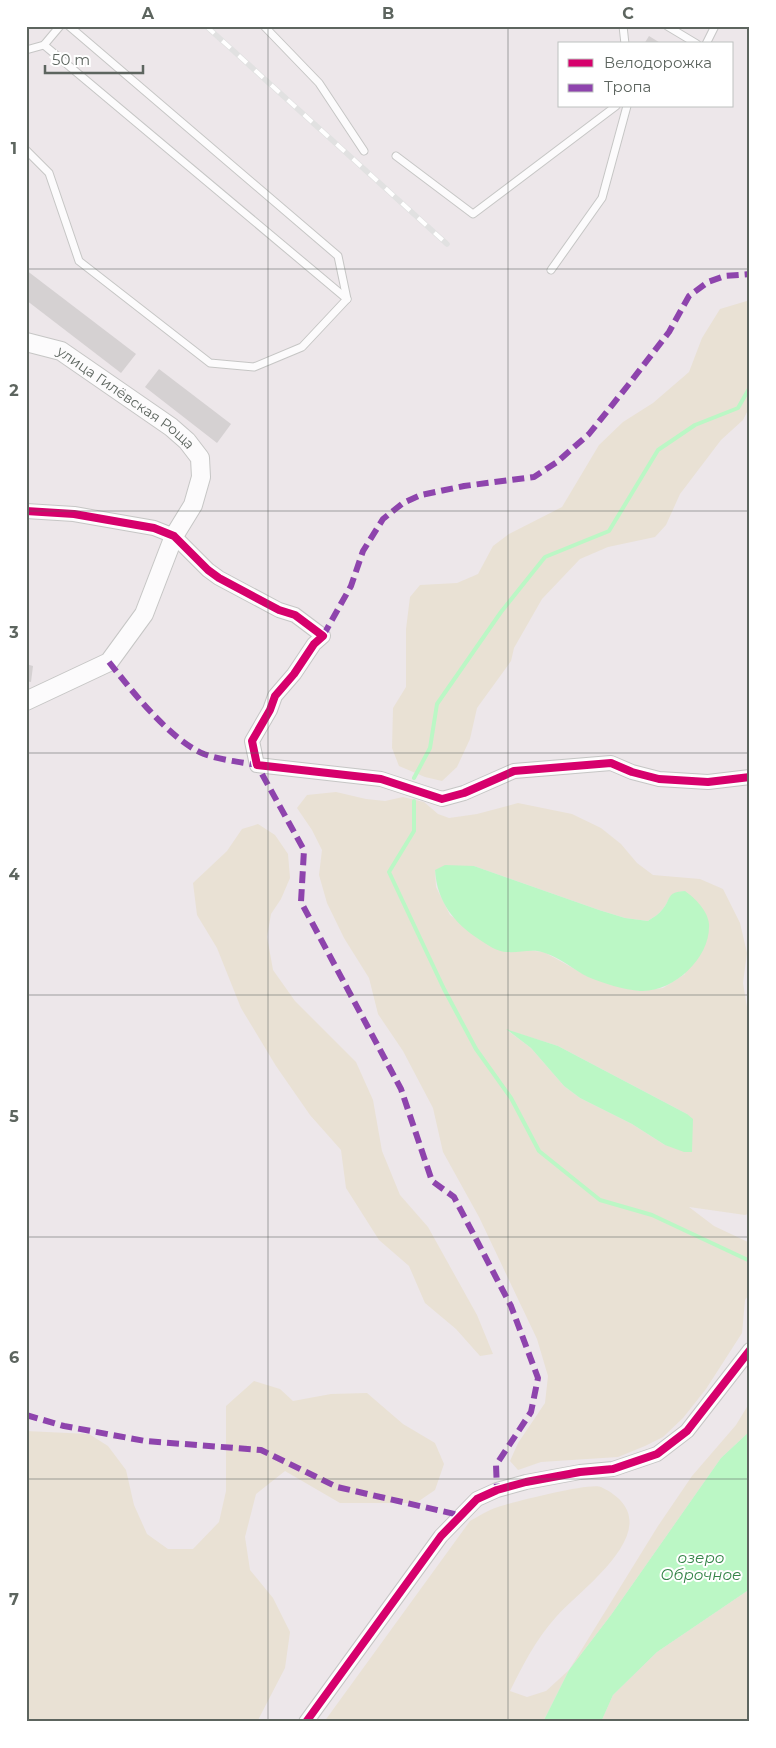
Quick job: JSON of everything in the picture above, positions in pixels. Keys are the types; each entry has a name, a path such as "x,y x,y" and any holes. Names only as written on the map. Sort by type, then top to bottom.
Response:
{"street":[{"name":"улица Гилёвская Роща","path":"26,342 61,351 171,427 200,458 202,477 193,505 174,536 144,614 109,662 26,701"},
{"path":"26,512 74,514 154,528 174,536 208,570 219,578 279,610 296,615 323,636 314,644 304,662 275,696 270,710 252,741 257,765 382,779 442,799 464,793 514,771 611,764 659,779 708,782 750,778"},
{"path":"306,1722 441,1536 477,1499 498,1490 526,1482 580,1472 613,1469 657,1454 692,1426 750,1350"}],"lane":[{"path":"26,50 44,45 60,26"},
{"path":"69,26 338,256 347,299"},
{"path":"264,26 319,83 364,151"},
{"path":"623,26 625,42"},
{"path":"667,26 694,42"},
{"path":"707,42 715,26"},
{"path":"44,45 347,299"},
{"path":"396,156 473,214 613,108"},
{"path":"551,270 602,198 626,108"},
{"path":"26,150 49,173 79,260 210,363 254,367 302,347 347,299"}],"shaded area":[{"path":"750,300 750,406 743,420 721,440 680,494 666,525 655,537 608,547 580,559 542,599 514,648 511,661 477,708 470,739 457,767 442,781 425,777 399,766 392,748 393,708 406,687 406,629 410,597 420,585 457,583 478,574 493,546 509,534 562,507 599,445 623,422 653,403 689,372 702,338 720,309"},
{"path":"336,792 385,801 403,797 424,802 438,814 449,818 477,814 518,803 572,814 601,828 621,844 637,863 653,875 700,879 723,889 740,923 747,953 743,983 747,1007 750,1010 750,1213 745,1215 689,1207 714,1226 750,1243 750,1293 745,1300 742,1333 706,1389 683,1418 663,1437 618,1457 541,1462 518,1470 510,1461 518,1443 545,1403 548,1376 537,1339 479,1217 443,1152 433,1108 403,1051 378,1014 369,978 344,938 327,903 319,875 322,850 312,830 297,808 307,795","holes":["474,866 599,910 625,918 648,921 660,912 674,893 685,891 685,974 663,988 640,991 589,977 544,952 525,950 507,952 450,915 436,887 435,870","507,1030 558,1046 687,1114 665,1145 632,1124 580,1098 564,1086 531,1048"]},
{"path":"258,824 275,835 288,854 290,878 281,899 271,914 267,937 273,970 295,1001 356,1062 373,1100 382,1151 400,1195 428,1227 477,1315 493,1354 480,1356 456,1329 425,1303 409,1266 379,1240 346,1188 341,1150 310,1115 276,1066 241,1008 217,948 197,915 193,883 227,851 242,829"},
{"path":"254,1381 280,1389 293,1401 331,1394 367,1393 403,1424 435,1443 444,1464 435,1490 416,1503 340,1503 285,1471 256,1494 245,1537 250,1570 273,1598 290,1632 285,1668 257,1722 26,1722 26,1431 89,1434 108,1446 126,1470 134,1505 147,1534 168,1549 193,1549 219,1522 226,1491 226,1406"},
{"path":"750,1402 750,1431 721,1458 611,1615 569,1670 658,1526 692,1476 736,1425"},
{"path":"583,1487 601,1487 622,1502 629,1518 627,1536 617,1554 542,1634 510,1691 527,1697 546,1691 569,1670 543,1722 324,1722 470,1521 494,1508 519,1501"},
{"path":"750,1589 750,1722 601,1722 613,1695 657,1652"}],"water":[{"path":"445,865 474,866 599,910 625,918 648,921 660,912 674,893 685,891 697,901 706,914 709,924 708,937 697,961 677,980 653,990 640,991 614,986 588,977 545,953 536,951 503,952 489,946 462,926 448,911 443,902 436,881 435,870"},
{"path":"506,1029 558,1046 687,1114 693,1119 692,1152 684,1152 665,1145 632,1124 580,1098 564,1086 531,1048"},
{"name":"озеро Оброчное","path":"750,1431 750,1589 657,1652 613,1695 601,1722 543,1722 569,1670 611,1615 721,1458"}],"building":[{"path":"649,36 659,42 645,42"},
{"path":"26,270 136,354 121,373 26,300"},
{"path":"159,369 231,424 217,443 145,387"},
{"path":"26,664 33,666 31,682 26,681"}],"waterway":[{"path":"414,778 430,748 437,704 501,612 545,557 609,531 658,450 695,425 738,408 750,387"},
{"path":"414,801 414,831 389,872 444,989 476,1049 511,1098 539,1151 600,1200 652,1215 750,1261"}],"railway":[{"path":"206,26 447,244"}],"marked path":[{"path":"323,636 351,586 363,551 383,519 403,503 421,495 464,486 534,477 557,462 589,434 629,384 669,332 689,296 708,282 725,276 750,274"},
{"path":"109,662 152,714 178,738 204,754 257,765 304,850 301,902 401,1089 432,1181 454,1197 511,1306 538,1378 531,1412 496,1465 497,1490"},
{"path":"26,1415 64,1426 145,1441 261,1450 337,1487 459,1515"}],"cycle path":[{"path":"26,511 74,514 154,528 174,536 208,570 219,578 279,610 295,615 323,636 314,644 294,674 275,696 270,710 252,741 257,765 381,779 442,799 464,793 514,771 611,763 632,772 659,779 708,782 750,777"},
{"path":"306,1722 441,1536 477,1499 497,1490 526,1482 580,1472 613,1469 657,1454 687,1431 750,1350"}]}
